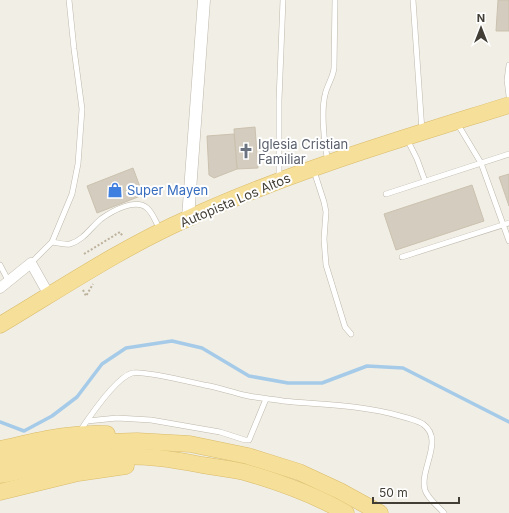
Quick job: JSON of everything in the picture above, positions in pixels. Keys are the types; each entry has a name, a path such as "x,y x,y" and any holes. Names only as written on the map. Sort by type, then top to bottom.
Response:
{"main road":[{"name":"Autopista Los Altos","path":"0,325 49,295 188,218 279,180 313,168 509,105"},
{"path":"0,450 58,436 83,427 190,444 248,456 299,472 340,491 380,513"},
{"path":"0,462 57,448 107,442 137,441 190,444"},
{"path":"0,476 80,460 115,457 175,459 244,472 288,487 346,513"},
{"path":"0,492 78,473 127,466 200,464"}],"street":[{"path":"188,218 204,0"},
{"path":"0,288 31,263 49,295"}],"lane":[{"path":"31,263 52,242 72,194 76,180 82,122 81,97 69,0"},
{"path":"279,180 283,0"},
{"path":"328,163 324,145 324,104 325,95 333,76 334,68 335,0"},
{"path":"413,0 422,133"},
{"path":"509,65 507,80 509,96"},
{"path":"456,122 481,163 509,241"},
{"path":"407,138 417,159 425,182"},
{"path":"386,194 509,154"},
{"path":"313,168 326,212 324,239 326,265 345,327 351,334"},
{"path":"52,242 69,245 77,241 101,219 127,206 134,205 146,207 161,232"},
{"path":"402,257 509,223"},
{"path":"0,265 9,282"},
{"path":"83,427 122,378 134,373 150,374 212,386 245,396 378,410 415,420 424,425 429,431 432,439 432,447 424,476 426,491 429,497 444,513"},
{"path":"83,427 117,418 151,420 220,432 249,440 266,398"}],"path":[{"path":"84,254 120,232"}],"building":[{"path":"498,0 509,0 509,31 496,31"},
{"name":"Iglesia Cristian Familiar","path":"255,127 258,168 237,169 234,129"},
{"path":"234,134 237,169 214,178 209,175 207,136"},
{"name":"Super Mayen","path":"133,168 143,195 97,213 87,186"},
{"path":"509,174 509,206 499,177"},
{"path":"472,185 484,221 396,250 384,214"}],"waterway":[{"path":"0,422 24,431 52,416 77,397 102,364 126,348 172,341 202,348 249,376 288,383 322,383 367,366 403,368 509,422"}],"place":[{"name":"Iglesia Cristian Familiar","path":"246,151"},
{"name":"Super Mayen","path":"115,190"}]}
